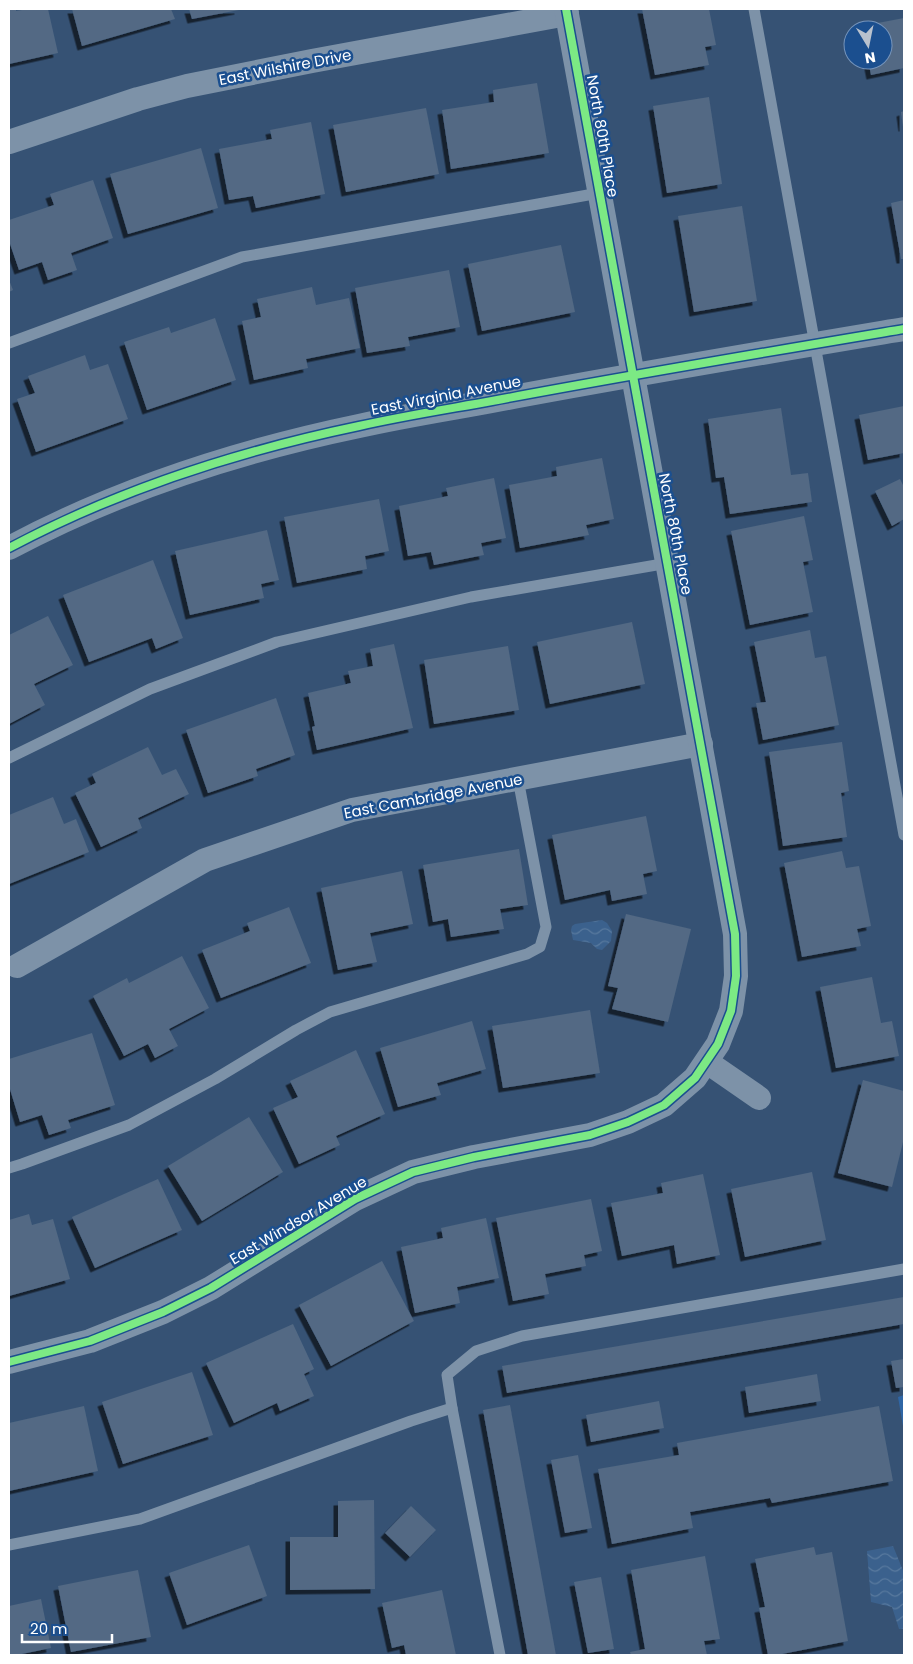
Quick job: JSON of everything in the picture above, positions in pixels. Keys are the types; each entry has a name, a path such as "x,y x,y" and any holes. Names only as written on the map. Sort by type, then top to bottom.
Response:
{"street":[{"name":"East Wilshire Drive","path":"9,142 138,99 187,86 567,12"},
{"name":"North 80th Place","path":"567,12 735,934 736,976 731,1011 718,1044 708,1062"},
{"name":"East Virginia Avenue","path":"9,548 51,525 148,486 253,452 358,426 632,375 904,329"},
{"name":"East Cambridge Avenue","path":"16,966 205,860 352,810 700,744"},
{"path":"708,1062 759,1098"},
{"name":"East Windsor Avenue","path":"9,1362 90,1341 163,1312 211,1288 356,1199 413,1172 474,1156 590,1135 628,1122 664,1105 695,1078 708,1062"}],"lane":[{"path":"754,9 904,835"},
{"path":"9,343 242,257 599,194"},
{"path":"9,758 150,689 277,642 471,597 668,563"},
{"path":"9,1168 129,1125 215,1079 296,1030 330,1012 527,954 540,946 546,927 518,779"},
{"path":"500,1655 452,1408 448,1375 476,1351 522,1336 904,1269"},
{"path":"9,1545 140,1519 452,1408"}],"shaded area":[{"path":"904,1395 904,1432 898,1397"}],"water":[{"path":"602,920 607,923 612,931 611,941 602,950 597,949 591,943 573,940 572,926"},
{"path":"893,1546 904,1573 904,1629 899,1629 892,1607 871,1602 867,1551"}],"building":[{"path":"9,9 16,9 16,11 48,9 58,53 9,64"},
{"path":"72,9 171,9 175,19 82,46"},
{"path":"189,9 239,9 239,10 192,19"},
{"path":"642,9 709,9 716,45 705,47 709,65 655,75"},
{"path":"904,18 904,68 871,75 870,70 893,70 893,20"},
{"path":"537,83 549,153 451,169 442,110 494,102 493,90"},
{"path":"709,97 722,184 667,193 653,106"},
{"path":"426,108 439,174 346,192 333,125"},
{"path":"904,111 904,127 903,127 901,112"},
{"path":"311,122 325,194 256,208 253,196 229,200 219,149 272,139 270,130"},
{"path":"201,148 218,208 128,234 110,174"},
{"path":"93,180 113,238 71,253 77,270 48,280 42,262 19,270 9,241 9,220 54,205 50,194"},
{"path":"904,200 904,259 901,259 891,203"},
{"path":"742,206 757,301 694,312 678,216"},
{"path":"561,245 575,312 482,331 468,264"},
{"path":"449,270 460,327 408,337 410,346 367,353 355,288"},
{"path":"9,280 13,290 9,292"},
{"path":"312,287 316,305 349,298 360,348 306,359 308,368 254,380 242,321 261,317 257,299"},
{"path":"215,318 236,380 147,410 124,342 169,327 171,333"},
{"path":"85,355 90,370 108,364 128,419 36,452 17,399 35,393 28,376"},
{"path":"904,406 904,453 868,460 859,415"},
{"path":"781,408 791,475 808,473 812,502 730,514 724,477 716,478 708,419"},
{"path":"602,458 614,519 586,525 589,535 520,548 509,485 557,476 556,467"},
{"path":"494,478 506,538 481,543 484,555 434,565 431,552 408,556 399,506 448,496 446,488"},
{"path":"900,479 904,487 904,519 892,526 875,491"},
{"path":"379,499 389,551 365,556 367,569 297,583 284,517"},
{"path":"804,516 813,560 803,562 813,612 750,625 731,531"},
{"path":"267,530 279,580 261,584 264,598 190,615 175,551"},
{"path":"153,560 183,638 156,649 152,638 89,662 63,595"},
{"path":"48,616 73,665 34,684 45,705 9,724 9,635"},
{"path":"632,622 645,684 550,704 537,642"},
{"path":"810,630 815,658 826,656 839,725 763,740 756,703 766,702 754,642"},
{"path":"394,644 413,728 317,750 312,727 315,726 308,693 351,683 348,671 373,666 370,649"},
{"path":"508,646 519,710 434,724 424,660"},
{"path":"276,698 295,755 256,769 258,776 208,793 186,730"},
{"path":"842,742 849,791 841,793 847,837 783,846 769,752"},
{"path":"148,747 162,775 176,769 189,794 138,818 142,828 101,847 75,793 96,783 92,774"},
{"path":"53,797 64,824 76,819 89,852 9,884 9,815"},
{"path":"646,816 657,871 643,874 647,894 612,901 610,890 565,900 552,835"},
{"path":"519,849 528,905 500,909 504,929 451,937 448,919 433,922 423,865"},
{"path":"842,851 846,868 859,866 871,926 857,929 861,946 802,957 784,863"},
{"path":"402,871 413,924 370,933 377,962 338,970 321,888"},
{"path":"289,907 311,963 221,998 202,950 250,931 247,923"},
{"path":"626,914 691,929 668,1022 612,1009 618,988 608,986"},
{"path":"182,956 209,1008 169,1029 178,1046 155,1058 148,1044 124,1056 93,996 127,978 129,983"},
{"path":"872,977 881,1023 892,1021 899,1056 836,1068 820,987"},
{"path":"590,1010 600,1073 503,1088 492,1026"},
{"path":"472,1021 486,1069 437,1083 441,1095 398,1107 380,1048"},
{"path":"92,1033 115,1105 68,1120 71,1128 49,1135 42,1115 20,1122 9,1086 9,1059"},
{"path":"356,1050 385,1114 336,1136 340,1145 299,1164 273,1108 298,1097 290,1081"},
{"path":"863,1080 904,1091 904,1138 892,1187 838,1173"},
{"path":"249,1117 283,1172 202,1221 168,1166"},
{"path":"812,1172 826,1240 745,1257 731,1189"},
{"path":"703,1174 720,1255 677,1264 674,1245 622,1256 611,1203 663,1193 661,1183"},
{"path":"158,1179 182,1230 95,1268 72,1217"},
{"path":"591,1199 602,1251 584,1255 586,1266 545,1274 549,1294 513,1301 496,1218"},
{"path":"29,1214 32,1225 53,1219 70,1279 9,1296 9,1220"},
{"path":"486,1218 499,1278 457,1287 460,1303 415,1313 401,1247 443,1238 441,1228"},
{"path":"382,1261 414,1321 331,1366 299,1305"},
{"path":"904,1297 904,1324 507,1393 502,1366"},
{"path":"293,1324 314,1369 304,1374 314,1396 280,1411 277,1403 234,1423 206,1363"},
{"path":"904,1359 904,1387 896,1388 891,1361"},
{"path":"192,1372 213,1435 123,1464 102,1402"},
{"path":"817,1374 821,1401 749,1413 745,1387"},
{"path":"659,1401 664,1428 591,1442 586,1415"},
{"path":"510,1405 556,1655 528,1655 483,1410"},
{"path":"84,1406 98,1471 9,1491 9,1423"},
{"path":"879,1406 893,1481 772,1503 770,1498 690,1512 693,1528 612,1544 598,1469 679,1455 677,1443"},
{"path":"578,1455 592,1528 565,1533 551,1460"},
{"path":"374,1500 375,1589 290,1590 290,1537 338,1537 338,1501"},
{"path":"411,1506 436,1530 410,1557 385,1533"},
{"path":"249,1545 267,1596 187,1625 169,1573"},
{"path":"814,1547 816,1555 832,1552 848,1641 777,1655 768,1655 759,1608 765,1607 755,1559"},
{"path":"705,1556 720,1639 704,1641 707,1655 631,1655 630,1652 645,1649 631,1570"},
{"path":"138,1570 151,1637 71,1652 58,1586"},
{"path":"601,1577 614,1649 588,1653 574,1582"},
{"path":"442,1590 456,1655 406,1655 404,1645 392,1648 382,1603"},
{"path":"41,1599 51,1648 9,1655 9,1606"}],"cycle path":[{"path":"9,1362 90,1341 163,1312 211,1288 355,1199 413,1172 474,1157 590,1135 628,1122 664,1105 695,1078 718,1044 731,1011 736,976 735,934 566,9"},
{"path":"9,548 50,527 136,491 224,460 269,447 392,419 904,329"}]}
